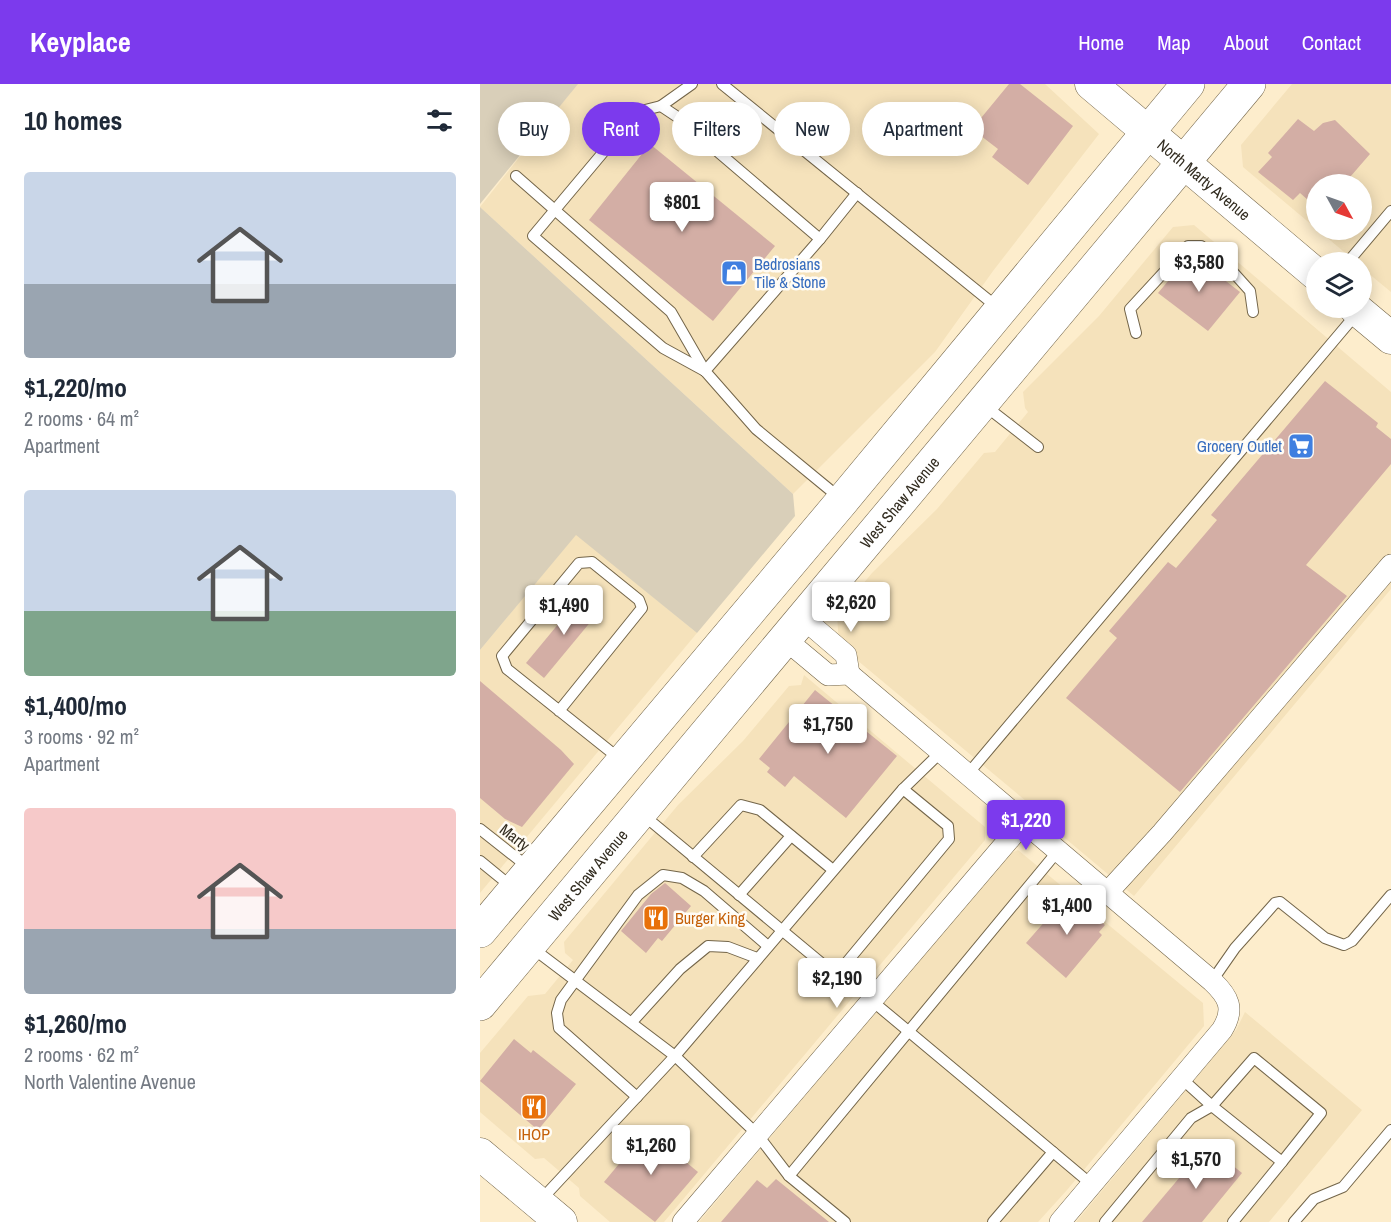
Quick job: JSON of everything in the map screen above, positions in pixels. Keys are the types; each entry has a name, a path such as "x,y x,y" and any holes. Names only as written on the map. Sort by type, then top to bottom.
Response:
{"main road":[{"path":"480,931 624,762 1188,84"},
{"name":"West Shaw Avenue","path":"480,1004 1249,84"},
{"path":"795,629 782,615 788,603 844,533 843,500"}],"street":[{"name":"North Marty Avenue","path":"1091,84 1306,266"},
{"path":"1368,318 1391,338"},
{"path":"1107,893 1162,833 1391,565"},
{"path":"795,629 828,675 849,674 1212,981 1224,992 1230,1004 1229,1018 1182,1078 1060,1222"},
{"path":"683,1222 1023,823"},
{"path":"480,1154 550,1212"}],"lane":[{"path":"692,84 661,106 637,112 533,236 663,348 705,371"},
{"path":"722,84 1000,309"},
{"path":"661,106 676,116 820,239"},
{"path":"516,176 671,312 705,371 756,429 843,500"},
{"path":"705,371 857,193"},
{"path":"1357,252 1391,212"},
{"path":"1136,333 1130,309 1148,286 1188,246 1201,246 1232,271 1250,291 1253,312"},
{"path":"967,775 1349,318"},
{"path":"982,403 1038,447"},
{"path":"559,711 642,608 639,600 592,562 579,563 502,656 507,669 559,711 624,762"},
{"path":"550,1212 637,1097 675,1056 903,789 941,752"},
{"path":"639,812 831,971 842,968 949,839 948,826 903,789"},
{"path":"693,857 741,805 759,810 833,870"},
{"name":"Marty","path":"480,829 522,879"},
{"path":"739,895 791,836"},
{"path":"789,1176 1058,852"},
{"path":"480,861 522,879"},
{"path":"637,1097 559,1028 556,1013 561,1000 574,980 638,895 663,875 682,878 704,891 768,946"},
{"path":"1212,981 1235,948 1275,903 1280,902 1325,938 1344,945 1352,941 1391,895"},
{"path":"528,945 675,1056 757,1134 789,1176 845,1222"},
{"path":"632,1022 680,969 708,946 728,947 757,958"},
{"path":"870,1000 1091,1184"},
{"path":"1105,1222 1191,1118 1212,1106 1254,1058 1321,1113 1233,1222"},
{"path":"1182,1078 1212,1106 1282,1162"},
{"path":"1294,1222 1314,1199 1343,1187 1391,1130"},
{"path":"993,1222 1053,1152"}],"shaded area":[{"path":"480,84 578,84 563,102 498,102 498,156 519,156 480,204"},
{"path":"577,84 1045,84 1099,134 993,271 935,352 793,494 480,207 520,156 570,156 570,102 563,102"},
{"path":"1292,84 1391,84 1391,292 1372,276 1372,252 1344,252 1330,240 1372,240 1372,174 1306,174 1306,220 1243,167 1241,145"},
{"path":"480,207 793,494 795,516 697,633 576,535 480,650"},
{"path":"1194,225 1391,392 1391,589 1134,896 1047,823 1044,816 839,645 837,615 872,573 937,509 984,453 995,452 1028,412 1025,408 1023,392 1099,316 1173,227"},
{"path":"576,534 697,633 480,893 480,650"},
{"path":"804,675 985,827 985,840 664,1222 610,1222 580,1196 579,1188 544,1158 535,1159 480,1112 480,1053 528,996 545,994 573,960 565,953 564,942 678,805 743,741 789,686 801,685"},
{"path":"1018,850 1203,1003 1204,1026 1067,1190 1038,1222 699,1222 1009,854"},
{"path":"1245,1012 1362,1110 1269,1222 1076,1222 1236,1030"}],"building":[{"path":"1009,84 1020,84 1073,126 1028,185 992,157 998,149 984,138 984,114"},
{"path":"1298,119 1314,131 1323,123 1335,120 1370,154 1353,174 1306,174 1306,198 1300,193 1293,200 1258,172 1272,157 1268,153"},
{"path":"660,152 775,246 713,321 589,220 640,156 660,156"},
{"path":"1191,254 1240,292 1208,331 1158,293"},
{"path":"1325,381 1378,423 1376,427 1391,439 1391,464 1306,565 1347,596 1180,792 1066,698 1117,638 1109,631 1168,562 1176,568 1217,520 1211,515"},
{"path":"584,593 602,608 544,678 526,663"},
{"path":"480,681 561,750 574,764 522,827 505,819 480,798"},
{"path":"815,690 897,756 846,818 794,776 785,787 767,772 770,768 759,759"},
{"name":"Burger King","path":"665,883 691,906 662,941 658,938 646,953 621,931 651,894"},
{"path":"1069,894 1105,925 1099,932 1102,935 1066,978 1026,943"},
{"name":"IHOP","path":"514,1039 531,1053 533,1050 576,1084 538,1130 480,1081"},
{"path":"647,1130 698,1172 655,1222 604,1182"},
{"path":"1207,1145 1242,1173 1202,1222 1142,1222"},
{"path":"776,1179 829,1222 721,1222 757,1180 767,1188"}],"place":[{"name":"Bedrosians Tile & Stone","path":"734,273"},
{"name":"Grocery Outlet","path":"1301,446"},
{"name":"Burger King","path":"656,918"},
{"name":"IHOP","path":"534,1107"}]}
